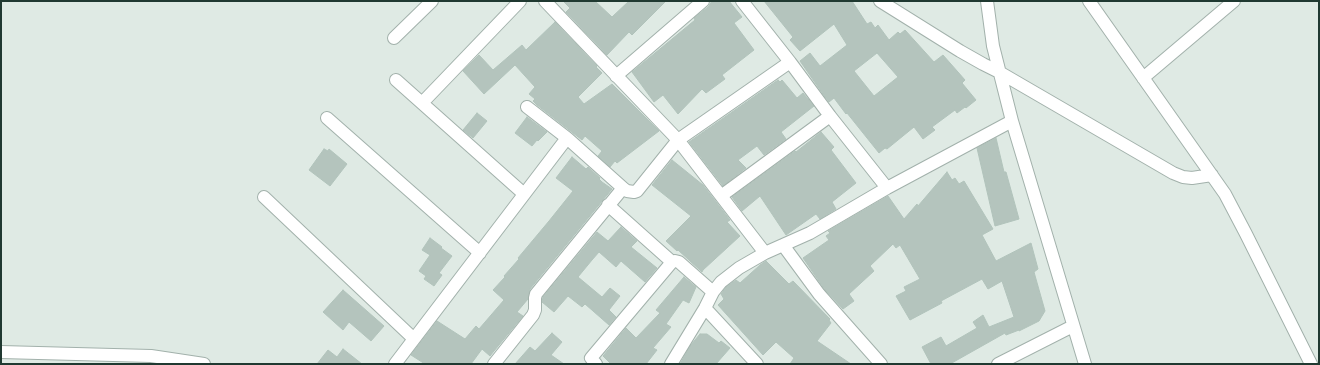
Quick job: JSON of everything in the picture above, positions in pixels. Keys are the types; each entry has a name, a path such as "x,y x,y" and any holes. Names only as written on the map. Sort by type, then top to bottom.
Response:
{"street":[{"path":"394,38 432,1"},
{"path":"422,103 520,1"},
{"path":"545,1 678,140 764,253"},
{"path":"616,76 703,1"},
{"path":"742,1 887,188"},
{"path":"880,1 954,48 999,72 1173,173 1183,177 1192,178 1212,175"},
{"path":"986,1 993,46 1012,121 1085,364"},
{"path":"1089,1 1212,175 1235,211 1311,364"},
{"path":"1143,78 1234,1"},
{"path":"527,107 568,138 623,188 631,192 637,191 678,140 790,62"},
{"path":"396,80 524,194"},
{"path":"721,196 830,116"},
{"path":"327,118 480,253"},
{"path":"671,364 713,292 722,282 739,268 764,253 810,233 887,188 1012,121"},
{"path":"395,364 568,138"},
{"path":"494,364 533,315 535,310 536,294 623,188"},
{"path":"264,197 414,339"},
{"path":"608,205 672,262 679,262 713,292"},
{"path":"783,245 819,294 881,364"},
{"path":"596,364 591,358 672,262"},
{"path":"705,308 757,364"},
{"path":"998,364 1073,326"},
{"path":"1,352 151,356 204,364"}],"building":[{"path":"563,1 595,1 612,17 629,1 666,1 632,35 629,32 607,55 566,12 570,8"},
{"path":"712,1 729,1 742,17 734,23 754,50 722,75 725,79 706,93 702,89 678,114 663,95 654,102 632,72 695,20 694,18 708,7"},
{"path":"764,1 852,1 867,24 871,22 875,28 878,25 889,40 898,32 900,34 905,30 934,62 943,55 965,80 962,83 976,100 957,113 955,110 932,127 935,130 923,139 914,127 887,149 885,148 879,153 834,98 829,102 800,61 810,53 820,66 847,45 834,24 800,51 790,40 793,37","holes":["877,53 898,77 874,96 854,71"]},
{"path":"555,22 602,73 578,97 584,104 612,84 659,131 617,163 615,161 610,167 598,156 602,151 585,136 582,140 533,101 535,99 529,94 535,87 515,65 484,94 463,71 479,55 493,70 522,45 526,50"},
{"path":"778,80 780,82 782,80 797,98 803,93 814,106 781,132 786,139 764,155 757,146 738,160 746,168 723,186 689,142"},
{"path":"477,113 487,121 473,138 463,130"},
{"path":"527,117 547,132 532,146 515,133"},
{"path":"821,132 834,147 831,150 856,183 832,202 836,209 820,219 816,214 786,235 760,196 742,211 732,197 795,151 796,152"},
{"path":"996,138 1004,172 1006,172 1019,219 995,226 977,148"},
{"path":"324,149 328,151 329,149 347,164 330,186 309,170"},
{"path":"572,157 586,169 588,167 600,178 599,179 602,182 612,189 530,289 528,299 517,312 523,316 490,356 482,349 471,364 425,364 411,355 437,321 465,339 476,326 479,329 504,300 493,290 573,191 556,178"},
{"path":"672,160 703,185 730,220 727,222 740,236 702,272 666,241 691,216 652,185"},
{"path":"947,172 952,180 955,178 959,184 964,181 993,229 982,235 996,261 1031,243 1038,269 1034,272 1045,311 1039,321 1019,331 1006,335 1005,333 950,364 931,364 922,347 941,337 946,346 977,328 973,322 983,315 989,327 1014,317 1002,281 988,289 982,279 910,320 896,296 906,291 904,287 920,279 900,245 896,248 893,244 870,266 874,271 849,294 854,301 843,309 825,290 803,258 829,240 826,236 830,233 828,231 888,196 904,219 917,204 918,206"},
{"path":"621,227 637,241 631,247 657,268 645,282 621,261 616,267 599,252 592,260 578,277 602,297 610,288 620,296 609,310 616,317 609,325 585,304 582,307 568,296 554,312 542,302 543,297 597,232 608,241"},
{"path":"430,238 452,256 439,273 442,275 434,286 424,279 426,276 419,271 430,255 422,250"},
{"path":"766,261 789,284 793,281 830,319 829,320 831,323 817,341 851,364 790,364 794,358 776,342 763,355 718,305 724,299 721,294 726,287 736,280 740,283"},
{"path":"684,277 696,287 689,303 683,300 666,324 671,327 653,348 657,350 646,364 611,364 603,356 626,328 636,338 660,313 656,310"},
{"path":"343,290 384,326 371,341 349,322 343,330 323,312"},
{"path":"552,333 562,342 551,355 564,364 515,364 530,347 535,351"},
{"path":"700,334 707,334 719,343 721,341 730,348 716,364 680,364 690,346"},
{"path":"343,349 362,364 317,364 328,350 337,357"}]}
